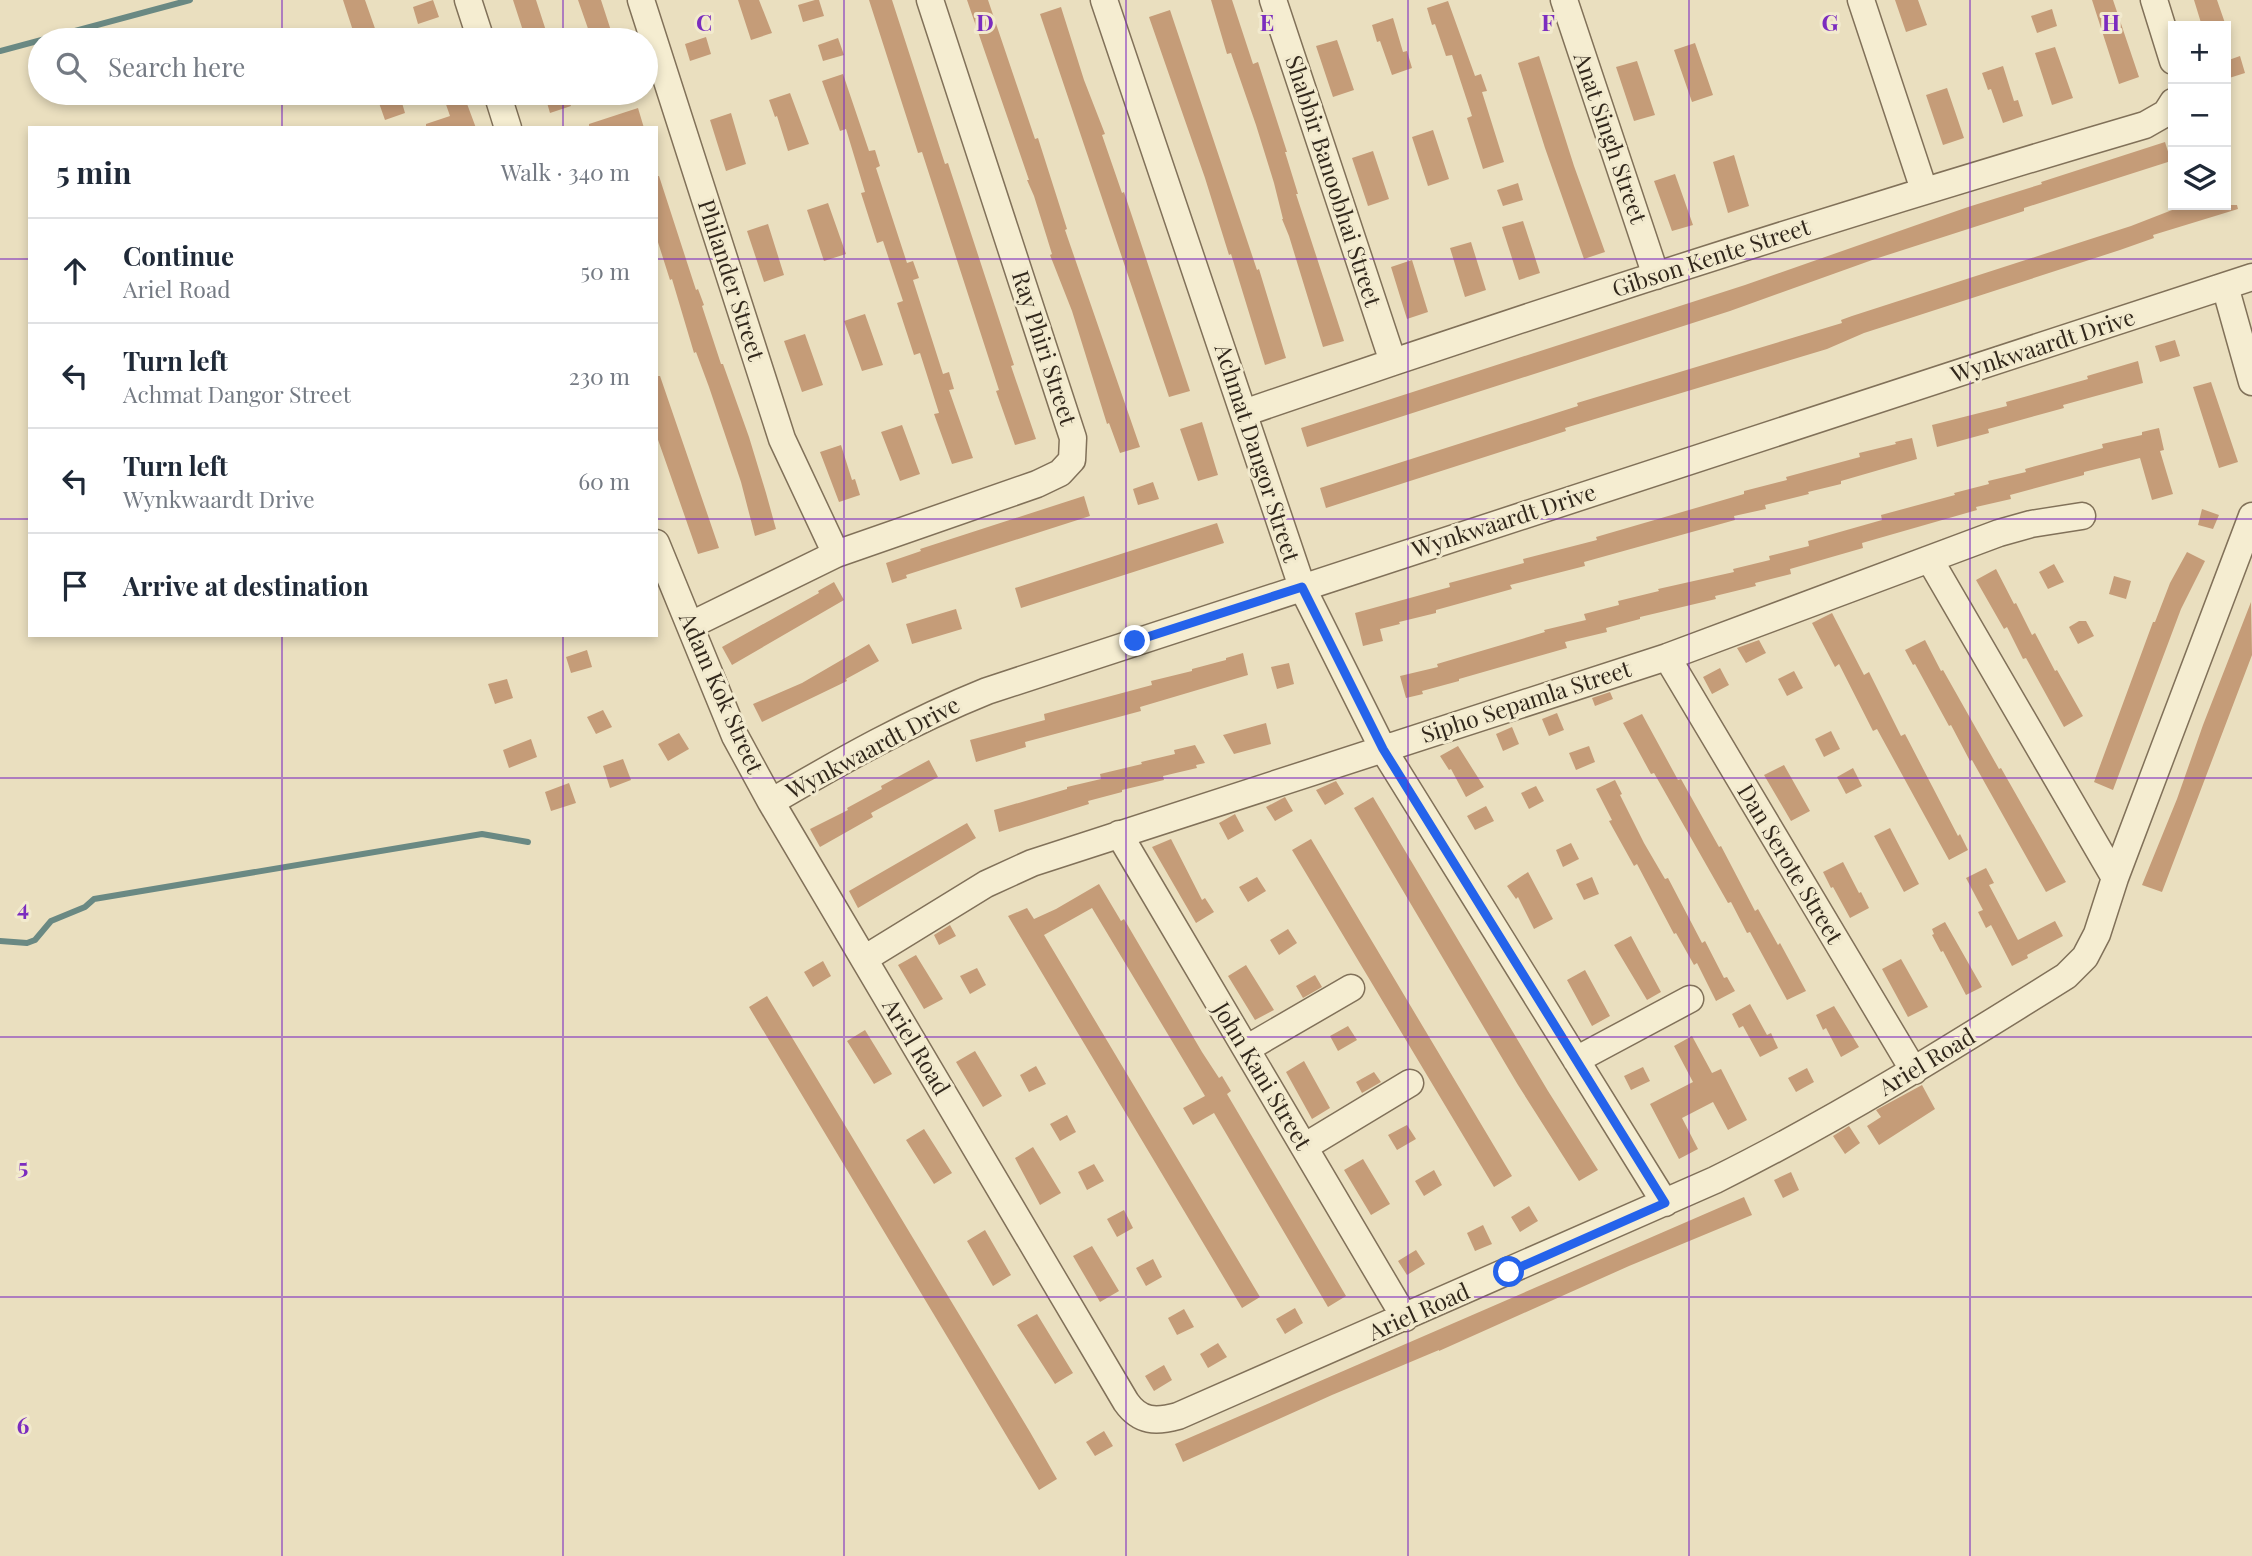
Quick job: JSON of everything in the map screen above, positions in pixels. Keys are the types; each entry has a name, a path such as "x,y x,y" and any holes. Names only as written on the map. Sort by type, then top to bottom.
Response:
{"street":[{"path":"468,0 477,28"},
{"name":"Philander Street","path":"641,0 650,28"},
{"name":"Ray Phiri Street","path":"691,625 836,554 1037,484 1060,473 1072,460 1074,450 1070,428 930,0"},
{"name":"Achmat Dangor Street","path":"1104,0 1302,587 1383,749 1665,1203"},
{"name":"Shabbir Banoobhai Street","path":"1273,0 1393,362"},
{"name":"Anat Singh Street","path":"1563,0 1656,276"},
{"path":"1861,0 1924,190"},
{"path":"2154,0 2168,45"},
{"name":"Philander Street","path":"658,53 782,439 836,554"},
{"path":"501,105 507,126"},
{"name":"Gibson Kente Street","path":"1244,413 1924,190 2145,125 2168,110"},
{"name":"Wynkwaardt Drive","path":"771,802 877,741 943,709 1053,668 2252,277"},
{"path":"2225,286 2252,382"},
{"name":"Sipho Sepamla Street","path":"864,959 986,884 1032,863 1667,657 1999,533 2031,524 2082,516"},
{"name":"Ariel Road","path":"771,802 1133,1412 1152,1421 1178,1416 1665,1203 1768,1154 1913,1071 2066,976 2085,957 2097,934 2115,878 2252,516"},
{"name":"Adam Kok Street","path":"658,548 735,736 771,802"},
{"path":"1930,560 2115,878"},
{"name":"Dan Serote Street","path":"1667,657 1913,1071"},
{"name":"John Kani Street","path":"1119,834 1405,1318"},
{"path":"1246,1049 1351,988"},
{"path":"1576,1060 1690,999"},
{"path":"1304,1147 1410,1083"}],"building":[{"path":"343,0 365,0 375,28 352,28"},
{"path":"433,0 439,17 418,24 413,7"},
{"path":"513,0 536,0 545,28 522,28"},
{"path":"578,0 601,0 610,28 588,28"},
{"path":"738,0 759,0 772,33 751,40"},
{"path":"819,0 824,16 803,22 798,5"},
{"path":"869,0 892,0 945,164 948,163 1036,439 1015,445 922,152 918,153"},
{"path":"967,0 988,0 1035,139 1038,138 1067,229 1065,230 1140,447 1120,453 1109,423 1107,424 1072,311 1050,255 1052,254 1029,180"},
{"path":"1211,0 1232,0 1253,64 1258,62 1287,152 1296,194 1344,341 1323,347 1282,219 1256,125 1231,53 1227,54"},
{"path":"1895,0 1918,0 1927,25 1906,32"},
{"path":"2092,0 2113,0 2139,77 2119,84"},
{"path":"2194,0 2217,0 2224,21 2200,21"},
{"path":"1448,1 1475,76 1481,74 1487,91 1482,92 1504,162 1483,169 1467,118 1472,116 1452,55 1446,56 1427,8"},
{"path":"1061,7 1190,391 1169,397 1040,14"},
{"path":"2052,9 2057,26 2037,33 2031,16"},
{"path":"1170,10 1257,270 1259,269 1286,358 1265,365 1231,254 1229,255 1149,17"},
{"path":"1393,18 1403,52 1407,51 1412,68 1392,75 1372,25"},
{"path":"706,37 711,54 690,61 685,44"},
{"path":"838,38 844,55 823,61 818,45"},
{"path":"1337,40 1354,90 1333,97 1316,46"},
{"path":"1695,43 1713,95 1692,102 1674,50"},
{"path":"2055,47 2073,98 2052,105 2035,53"},
{"path":"1539,56 1605,252 1584,259 1518,63"},
{"path":"2240,56 2245,73 2231,77 2231,59"},
{"path":"1637,61 1655,115 1634,121 1616,67"},
{"path":"2003,66 2014,101 2018,100 2023,116 2003,123 1991,89 1988,90 1982,73"},
{"path":"843,74 869,151 875,150 880,166 876,168 907,263 913,261 919,278 913,280 943,374 949,372 954,389 949,390 973,458 952,464 934,414 939,413 920,353 914,355 897,303 903,301 883,241 877,243 861,193 865,192 846,129 840,131 822,81"},
{"path":"1947,88 1964,138 1943,145 1926,95"},
{"path":"790,93 809,144 788,151 769,100"},
{"path":"380,105 403,105 405,113 385,120"},
{"path":"446,105 467,105 475,126 426,126 450,116"},
{"path":"548,105 571,106 550,113"},
{"path":"638,108 643,126 589,126"},
{"path":"731,113 746,164 726,171 710,120"},
{"path":"1433,130 1449,179 1428,186 1412,137"},
{"path":"2165,142 2168,152 2168,162 2024,208 2024,211 1875,259 1730,311 1307,447 1301,428 1745,285 2042,184 2041,182"},
{"path":"1373,151 1389,199 1368,206 1352,158"},
{"path":"1734,155 1749,206 1728,213 1713,162"},
{"path":"1675,174 1693,225 1672,231 1654,181"},
{"path":"658,176 696,290 698,289 704,305 702,306 721,364 749,437 776,529 755,536 741,482 709,387 696,352 694,353 672,279 670,280 658,242"},
{"path":"1518,183 1523,200 1503,206 1497,190"},
{"path":"828,203 846,254 824,261 807,210"},
{"path":"2231,205 2237,205 2238,209 1864,333 1827,349 1565,428 1566,431 1326,508 1320,488 1578,406 1577,403 1842,323 1841,320 1852,316 2131,226 2172,210 2231,210"},
{"path":"1523,221 1540,273 1519,280 1502,227"},
{"path":"768,224 784,275 764,282 747,231"},
{"path":"1471,242 1486,290 1465,297 1450,248"},
{"path":"1412,260 1428,312 1407,319 1391,267"},
{"path":"865,314 883,365 862,371 844,321"},
{"path":"805,334 823,385 802,392 784,341"},
{"path":"2175,340 2180,356 2160,362 2155,346"},
{"path":"2138,361 2143,383 2063,405 2064,408 1988,429 1989,433 1937,447 1932,425 2007,406 2006,402 2088,379 2087,376"},
{"path":"658,376 719,548 698,554 658,440"},
{"path":"2211,382 2238,462 2219,468 2193,387"},
{"path":"1202,422 1218,475 1198,481 1180,429"},
{"path":"902,425 920,474 900,481 881,432"},
{"path":"2159,428 2164,450 2160,451 2173,494 2152,500 2140,458 2084,472 2084,475 2010,495 2011,499 1976,507 1977,510 1862,543 1863,548 1790,569 1791,574 1755,583 1756,586 1715,596 1716,599 1640,617 1606,628 1607,632 1565,642 1567,648 1459,679 1406,698 1400,676 1438,667 1437,664 1545,632 1544,630 1586,620 1584,614 1619,605 1618,601 1734,572 1733,569 1770,560 1769,556 1809,546 1808,541 1882,520 1881,515 1955,495 1954,493 1989,484 1988,481 2026,472 2025,469 2103,448 2102,444 2142,435 2142,432"},
{"path":"1912,438 1917,459 1841,481 1841,484 1808,492 1809,494 1765,505 1766,509 1734,516 1735,520 1584,562 1585,566 1510,585 1512,589 1399,622 1400,624 1380,629 1383,641 1363,646 1355,613 1450,587 1449,583 1524,563 1523,559 1597,540 1596,537 1744,494 1744,491 1787,480 1786,477 1860,457 1859,453"},
{"path":"841,445 852,480 855,479 860,495 839,502 820,452"},
{"path":"1153,482 1159,499 1138,505 1133,489"},
{"path":"1084,496 1090,516 906,575 907,578 892,583 886,563 921,551 920,549"},
{"path":"2202,509 2219,515 2213,529 2198,525"},
{"path":"1217,523 1224,543 1021,608 1015,588"},
{"path":"2187,552 2205,561 2181,609 2113,790 2094,782 2153,622"},
{"path":"2054,564 2064,582 2048,589 2039,572"},
{"path":"1996,569 2032,635 2035,633 2083,716 2064,727 2026,658 2023,659 2007,627 2004,629 1976,580"},
{"path":"2114,576 2131,581 2126,599 2109,594"},
{"path":"834,582 844,600 732,665 722,647"},
{"path":"2251,602 2252,655 2162,892 2142,885"},
{"path":"956,609 962,629 912,644 906,624"},
{"path":"1832,613 1864,675 1869,672 1901,736 1905,734 1958,836 1960,834 1968,850 1949,860 1877,729 1873,731 1839,664 1835,667 1812,623"},
{"path":"2079,621 2086,621 2094,636 2078,644 2069,627"},
{"path":"1759,640 1766,653 1746,663 1737,648"},
{"path":"1925,640 2066,882 2046,892 1972,760 1970,761 1951,725 1949,726 1915,664 1913,665 1905,650"},
{"path":"869,644 879,661 846,679 847,681 762,722 753,704 802,683"},
{"path":"587,650 592,667 571,673 566,657"},
{"path":"1243,653 1248,675 1140,707 1141,711 1025,742 1026,747 976,762 970,740 1045,720 1044,714 1152,685 1151,681 1192,671"},
{"path":"1289,663 1294,684 1277,689 1271,667"},
{"path":"1720,668 1729,685 1712,694 1703,677"},
{"path":"1794,671 1803,688 1787,696 1778,679"},
{"path":"507,679 513,698 495,704 488,684"},
{"path":"1610,692 1613,699 1595,706 1592,698"},
{"path":"603,710 612,727 596,734 587,717"},
{"path":"1557,713 1564,730 1549,736 1542,719"},
{"path":"1642,714 1678,780 1681,779 1719,847 1721,846 1755,911 1758,909 1778,945 1780,943 1806,991 1787,1000 1750,932 1747,933 1731,902 1728,903 1654,773 1651,774 1623,723"},
{"path":"1266,723 1271,744 1234,754 1223,735"},
{"path":"1512,727 1519,744 1503,751 1496,734"},
{"path":"1831,731 1840,749 1824,757 1815,739"},
{"path":"679,733 689,749 668,761 658,744"},
{"path":"531,739 537,757 509,768 503,750"},
{"path":"1195,745 1205,763 1196,765 1197,768 1163,776 1164,780 1122,790 1088,801 1089,804 999,832 994,810 1101,779 1100,774 1175,754 1174,750"},
{"path":"1458,746 1484,787 1466,797 1451,769 1449,770 1440,756"},
{"path":"1589,746 1595,762 1576,770 1569,753"},
{"path":"623,759 631,780 610,788 603,766"},
{"path":"929,760 938,777 871,813 873,817 820,847 810,829 848,810 847,808 882,789 881,786"},
{"path":"1784,765 1810,811 1791,821 1764,775"},
{"path":"1853,768 1862,786 1846,794 1837,777"},
{"path":"1615,780 1644,843 1665,879 1668,878 1702,943 1705,941 1724,978 1727,977 1735,991 1716,1001 1697,963 1694,965 1676,933 1674,934 1637,864 1634,866 1609,821 1612,820 1596,789"},
{"path":"1336,781 1344,794 1325,805 1316,790"},
{"path":"569,783 576,803 551,811 545,792"},
{"path":"1536,786 1544,801 1529,809 1521,793"},
{"path":"1285,797 1293,811 1275,821 1266,807"},
{"path":"1373,797 1598,1170 1579,1181 1518,1085 1354,808"},
{"path":"1486,806 1494,821 1475,830 1467,816"},
{"path":"1235,814 1244,831 1228,840 1219,823"},
{"path":"967,823 976,838 858,908 849,891"},
{"path":"1890,828 1919,884 1904,892 1874,836"},
{"path":"1171,839 1202,900 1205,898 1214,912 1196,923 1152,847"},
{"path":"1311,839 1512,1176 1494,1187 1292,850"},
{"path":"1571,843 1579,859 1563,867 1556,850"},
{"path":"1843,862 1869,908 1850,918 1823,872"},
{"path":"1986,868 1994,883 1989,885 2018,940 2055,921 2063,936 2012,966 1991,925 1986,928 1978,912 1983,910 1966,878"},
{"path":"1528,872 1553,919 1534,929 1518,897 1516,899 1507,886"},
{"path":"1257,877 1266,891 1248,902 1239,887"},
{"path":"1592,877 1599,894 1584,900 1576,884"},
{"path":"1099,884 1121,921 1124,919 1202,1052 1231,1091 1227,1094 1346,1296 1328,1307 1214,1113 1193,1125 1183,1108 1205,1096 1092,908 1044,935 1260,1297 1242,1308 1008,916 1027,908 1034,919"},
{"path":"1945,922 1982,987 1966,995 1932,935 1932,929"},
{"path":"950,925 956,936 939,945 934,935"},
{"path":"1288,929 1297,943 1279,955 1270,940"},
{"path":"1631,936 1661,992 1647,1000 1614,945"},
{"path":"916,955 943,999 924,1009 898,965"},
{"path":"1901,959 1928,1007 1908,1017 1882,969"},
{"path":"823,961 831,976 813,987 804,972"},
{"path":"1246,965 1274,1010 1255,1020 1228,976"},
{"path":"977,968 986,985 970,994 960,976"},
{"path":"1585,970 1610,1016 1592,1026 1567,980"},
{"path":"1315,975 1322,987 1303,998 1296,986"},
{"path":"767,996 1057,1479 1039,1490 749,1007"},
{"path":"1750,1004 1767,1035 1771,1033 1778,1048 1760,1057 1743,1026 1739,1028 1732,1014"},
{"path":"1834,1006 1859,1047 1841,1057 1816,1015"},
{"path":"1348,1026 1357,1040 1338,1051 1330,1036"},
{"path":"865,1030 892,1074 874,1084 847,1041"},
{"path":"1692,1036 1712,1073 1721,1069 1747,1120 1728,1130 1713,1102 1682,1118 1698,1149 1679,1159 1650,1104 1693,1082 1674,1046"},
{"path":"975,1051 1002,1096 983,1107 956,1062"},
{"path":"1304,1061 1330,1108 1312,1119 1286,1072"},
{"path":"1036,1066 1046,1084 1029,1092 1020,1075"},
{"path":"1643,1067 1650,1081 1631,1090 1624,1076"},
{"path":"1807,1068 1814,1082 1796,1092 1788,1078"},
{"path":"1374,1072 1381,1082 1362,1093 1356,1082"},
{"path":"1922,1085 1935,1109 1879,1145 1867,1126 1881,1117 1876,1110"},
{"path":"1067,1115 1076,1132 1060,1141 1050,1124"},
{"path":"1407,1125 1416,1139 1397,1150 1388,1135"},
{"path":"1849,1126 1860,1143 1845,1154 1833,1136"},
{"path":"924,1129 952,1173 934,1184 906,1140"},
{"path":"1033,1147 1061,1193 1040,1205 1015,1158"},
{"path":"1363,1159 1390,1204 1371,1215 1344,1170"},
{"path":"1094,1164 1104,1181 1087,1190 1078,1172"},
{"path":"1434,1170 1442,1185 1424,1196 1415,1181"},
{"path":"1791,1172 1799,1190 1783,1198 1774,1180"},
{"path":"1744,1197 1752,1215 1629,1266 1183,1462 1175,1444"},
{"path":"1529,1206 1538,1221 1520,1232 1511,1217"},
{"path":"1124,1210 1133,1228 1117,1237 1107,1219"},
{"path":"1483,1225 1492,1244 1475,1251 1467,1233"},
{"path":"985,1230 1011,1275 993,1286 967,1241"},
{"path":"1092,1246 1119,1291 1100,1302 1073,1256"},
{"path":"1416,1250 1425,1264 1407,1275 1398,1261"},
{"path":"1153,1259 1162,1277 1146,1286 1136,1268"},
{"path":"1295,1308 1303,1323 1285,1334 1276,1319"},
{"path":"1184,1309 1194,1327 1177,1335 1168,1318"},
{"path":"1037,1314 1073,1373 1055,1384 1017,1325"},
{"path":"1218,1343 1227,1357 1208,1368 1200,1354"},
{"path":"1164,1365 1172,1380 1154,1391 1145,1376"},
{"path":"1104,1431 1113,1446 1095,1456 1086,1442"}],"waterway":[{"path":"86,28 190,0"},
{"path":"0,51 28,43"},
{"path":"0,941 27,943 35,940 51,921 85,907 94,899 482,834 528,842"}],"route":[{"path":"1135,641 1302,587 1383,749 1665,1203 1509,1272"}]}
